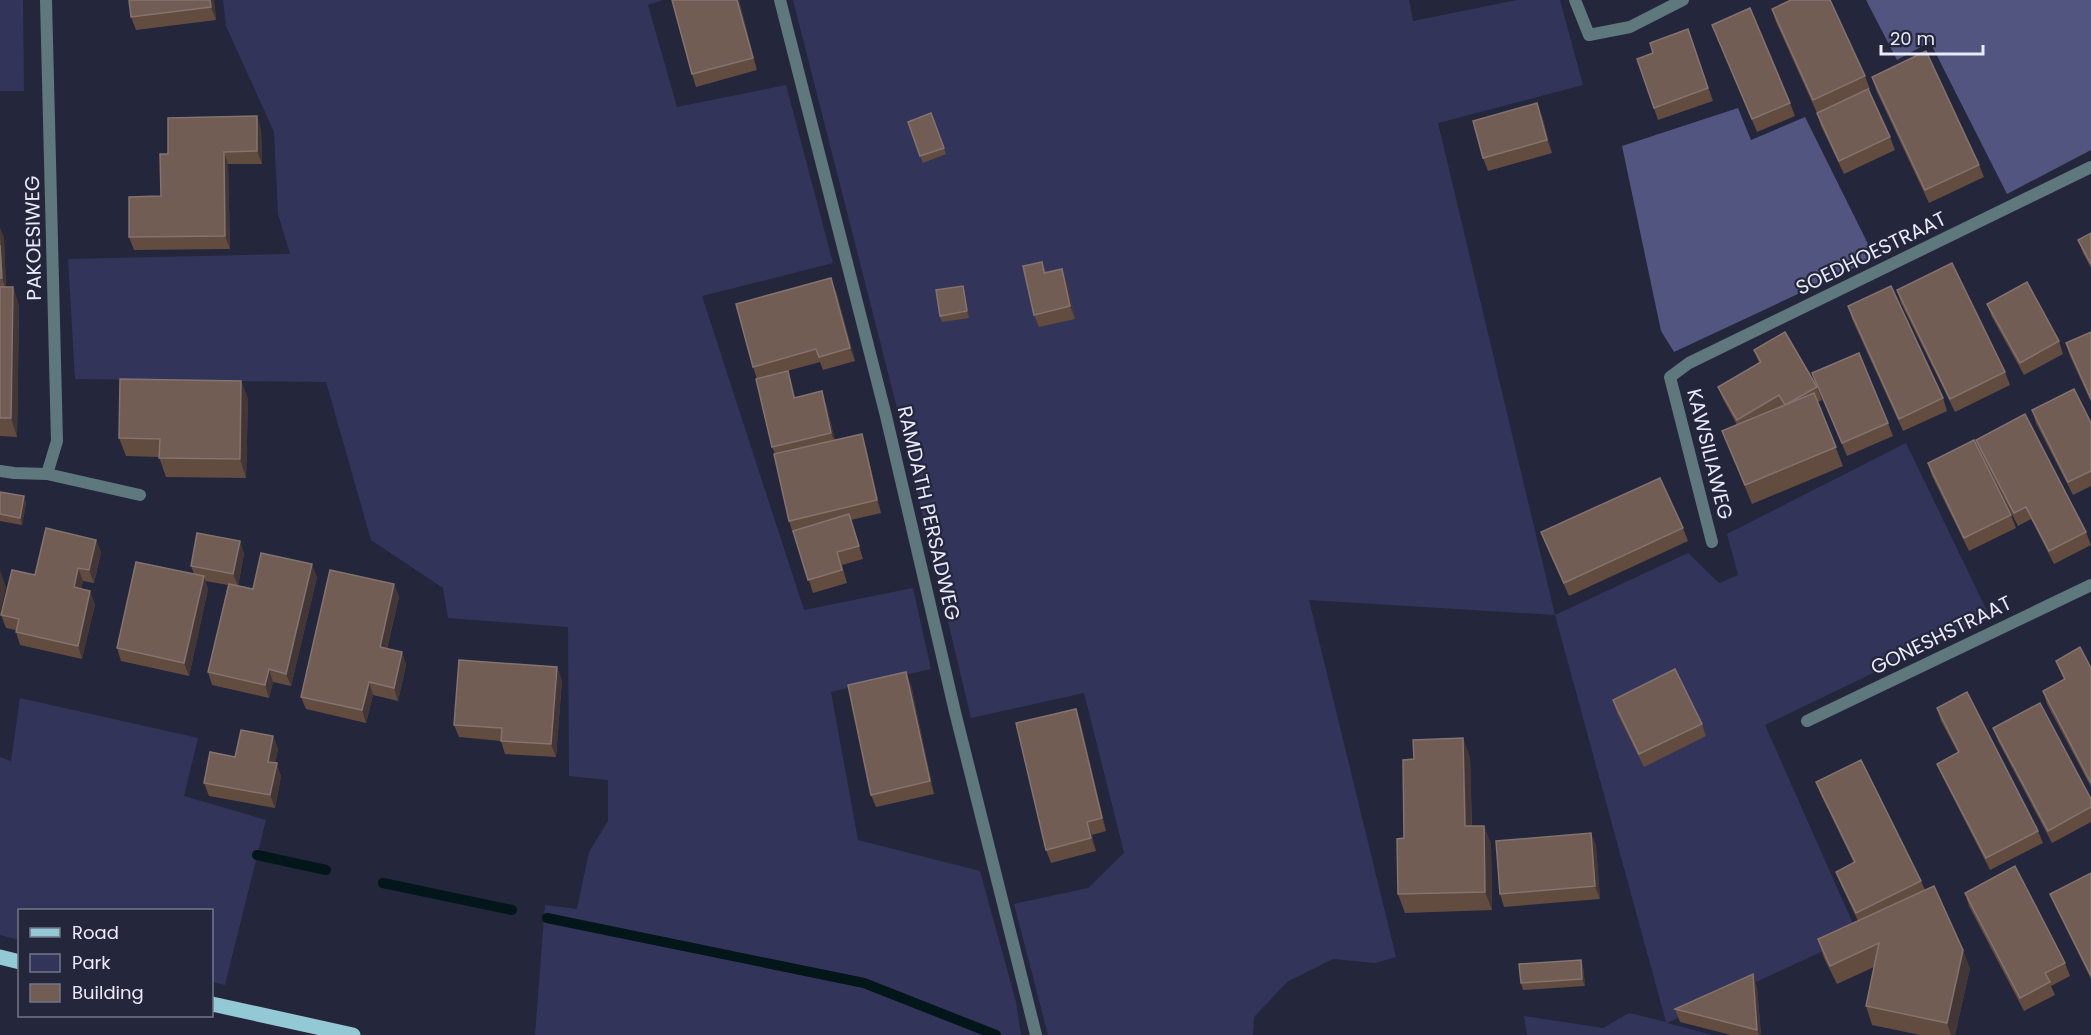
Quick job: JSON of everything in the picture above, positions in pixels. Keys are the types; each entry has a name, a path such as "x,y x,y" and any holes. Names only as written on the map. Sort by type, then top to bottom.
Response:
{"main road":[{"path":"0,957 18,962"},
{"path":"213,1004 352,1035"}],"street":[{"name":"PAKOESIWEG","path":"46,0 57,441 47,474"},
{"name":"RAMDATH PERSADWEG","path":"780,0 886,416 955,712 1036,1035"},
{"path":"1575,0 1589,35 1630,27 1683,0"},
{"name":"SOEDHOESTRAAT","path":"1670,377 1689,363 2091,167"},
{"name":"KAWSILIAWEG","path":"1670,377 1712,542"},
{"path":"0,471 47,474 140,495"},
{"name":"GONESHSTRAAT","path":"1807,721 2091,585"}],"green space":[{"path":"0,0 23,0 24,91 0,91"},
{"path":"223,0 663,0 648,5 677,107 786,85 833,263 702,296 804,610 913,588 931,669 831,692 858,840 980,871 1016,1002 1021,1035 535,1035 545,905 577,909 589,852 608,821 608,780 569,776 568,627 448,618 443,588 371,540 326,382 75,379 68,259 290,254 278,214 274,132 226,26"},
{"path":"793,0 1409,0 1413,21 1517,0 1560,0 1583,85 1438,123 1555,615 1309,600 1396,957 1375,963 1333,959 1287,982 1254,1017 1253,1035 1048,1035 1014,904 1088,888 1124,853 1084,693 971,718 898,412"},
{"path":"1906,443 1990,617 1765,725 1858,935 1667,1023 1713,1035 1527,1035 1524,1016 1603,1028 1629,1013 1666,1022 1555,615 1688,553 1719,583 1738,575 1727,534"},
{"path":"20,698 198,738 184,796 266,820 225,985 213,982 213,909 18,909 18,940 0,935 0,757 11,761"}],"shaded area":[{"path":"1866,0 2091,0 2091,150 2007,194 1930,42 1897,60"},
{"path":"1738,108 1751,140 1805,117 1875,258 1674,352 1661,331 1622,146"}],"building":[{"path":"129,0 210,0 211,7 131,17"},
{"path":"672,0 737,0 753,58 692,74"},
{"path":"1791,0 1830,0 1865,76 1813,100 1772,9"},
{"path":"1750,8 1790,103 1752,119 1712,25"},
{"path":"1688,29 1708,88 1654,108 1637,59 1653,53 1650,43"},
{"path":"1926,51 1979,165 1925,190 1872,77"},
{"path":"1868,89 1890,137 1839,161 1817,113"},
{"path":"1537,103 1547,140 1483,158 1473,121"},
{"path":"931,113 944,148 920,156 908,122"},
{"path":"257,116 257,151 224,152 225,236 129,237 129,197 161,196 160,154 168,154 168,118"},
{"path":"2091,233 2091,264 2078,240"},
{"path":"0,245 2,278 0,278"},
{"path":"1042,262 1044,273 1062,269 1070,306 1034,315 1023,266"},
{"path":"1952,263 2005,372 1950,399 1897,290"},
{"path":"831,278 850,348 819,357 816,349 753,367 736,304"},
{"path":"2027,282 2059,341 2020,363 1987,304"},
{"path":"963,286 967,311 940,316 936,290"},
{"path":"1891,286 1943,398 1899,419 1848,306"},
{"path":"0,287 13,287 11,418 0,418"},
{"path":"1785,332 1817,387 1785,405 1779,395 1737,420 1718,387 1761,362 1754,350"},
{"path":"2091,332 2091,399 2066,343"},
{"path":"1859,353 1888,423 1842,443 1812,373"},
{"path":"788,371 794,398 822,391 831,433 772,447 756,379"},
{"path":"120,379 241,381 240,459 159,458 160,439 119,438"},
{"path":"2074,389 2091,423 2091,471 2068,482 2032,410"},
{"path":"1814,393 1836,447 1745,485 1722,431"},
{"path":"2025,414 2086,532 2049,551 2026,507 2014,513 1976,440"},
{"path":"862,434 877,500 789,521 774,454"},
{"path":"1974,440 2011,515 1964,538 1928,463"},
{"path":"1660,478 1683,528 1564,583 1541,532"},
{"path":"0,492 24,496 20,518 0,514"},
{"path":"849,514 859,546 837,552 842,570 808,580 793,531"},
{"path":"46,528 96,540 89,570 78,568 74,587 90,591 78,646 16,632 19,619 1,615 12,570 35,575"},
{"path":"197,533 240,541 233,574 191,566"},
{"path":"261,553 312,564 286,674 269,669 265,685 208,672 229,584 253,589"},
{"path":"136,562 204,576 184,663 117,648"},
{"path":"330,570 394,584 380,647 402,652 394,688 369,682 362,710 301,697"},
{"path":"2080,647 2091,668 2091,783 2043,691 2065,679 2056,661"},
{"path":"459,660 557,667 551,744 501,741 502,728 454,725"},
{"path":"1675,669 1702,724 1639,754 1613,700"},
{"path":"906,672 930,781 871,795 848,685"},
{"path":"1967,692 2038,831 1986,858 1937,764 1959,752 1937,708"},
{"path":"2040,703 2091,799 2091,807 2048,831 1993,728"},
{"path":"1076,709 1102,818 1087,822 1091,838 1046,850 1016,723"},
{"path":"241,730 273,736 268,762 277,763 270,795 204,783 210,752 235,757"},
{"path":"1463,738 1465,826 1484,826 1485,892 1398,894 1397,839 1404,838 1403,760 1414,759 1413,740"},
{"path":"1861,760 1921,881 1856,913 1836,872 1855,862 1816,782"},
{"path":"1591,833 1595,886 1500,894 1496,841"},
{"path":"2015,866 2065,963 2045,973 2050,982 2020,998 1965,893"},
{"path":"2091,873 2091,976 2050,894"},
{"path":"1934,886 1963,950 1947,1023 1866,1006 1879,943 1830,966 1818,939"},
{"path":"1581,960 1582,979 1521,983 1519,964"},
{"path":"1753,974 1757,1030 1675,1009"}],"waterway":[{"path":"257,855 326,870"},
{"path":"383,883 512,910"},
{"path":"547,918 864,983 996,1035"}]}
